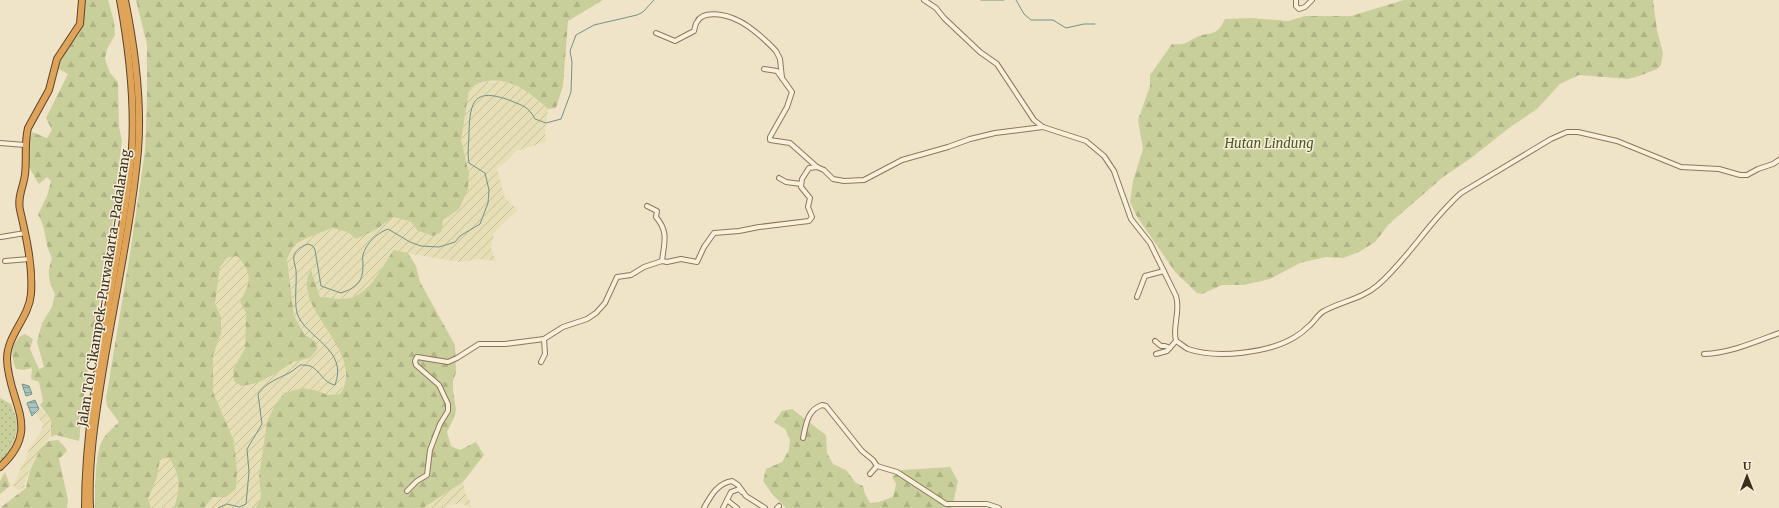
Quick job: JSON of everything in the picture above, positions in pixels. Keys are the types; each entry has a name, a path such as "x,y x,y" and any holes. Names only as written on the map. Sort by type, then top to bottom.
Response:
{"highway":[{"path":"0,466 14,450 22,433 21,414 10,380 7,359 11,342 30,301 31,293 25,233 19,200 25,174 25,145 28,128 49,90 57,59 80,24 82,0"},
{"name":"Jalan Tol Cikampek–Purwakarta–Padalarang","path":"85,508 88,431 124,211 132,148 133,111 130,65 120,0"},
{"name":"Jalan Tol Cikampek–Purwakarta–Padalarang","path":"90,508 93,431 138,150 139,112 136,65 126,0"}],"street":[{"path":"924,0 936,8 944,18 980,52 998,66 1034,120 1042,127 1086,141 1104,156 1114,171 1131,219 1150,243 1178,299 1178,320 1175,333 1176,341 1167,351 1156,354"},
{"path":"1296,0 1296,6 1299,9 1306,7 1312,0"},
{"path":"656,33 675,41 694,31 699,19 710,14 738,20 776,51 780,61 782,78"},
{"path":"764,69 778,71 792,92 788,107 770,137 770,140 790,143 817,167 826,171 832,179 844,181 864,180 902,160 970,139 995,133 1042,127"},
{"path":"1176,341 1190,350 1232,354 1256,350 1288,341 1310,326 1322,312 1356,299 1377,286 1409,253 1461,193 1547,141 1567,132 1578,132 1617,141 1681,167 1719,169 1740,175 1747,175 1779,160"},
{"path":"0,143 25,145"},
{"path":"407,491 427,474 430,450 440,424 448,409 448,402 441,388 430,375 416,366 414,362 416,358 422,356 448,362 479,344 505,344 544,340 562,327 587,319 596,313 605,303 616,277 631,275 644,267 662,261 667,262 681,259 696,263 704,247 716,232 739,231 810,221 811,215 808,208 810,198 801,189 801,184 807,169 817,167"},
{"path":"779,178 786,182 801,184"},
{"path":"647,206 657,211 656,218 664,227 665,234 662,261"},
{"path":"1,237 25,233"},
{"path":"6,261 28,260"},
{"path":"1137,297 1145,276 1164,271"},
{"path":"1704,354 1714,354 1755,343 1779,333"},
{"path":"542,362 545,354 544,340"},
{"path":"1155,340 1161,346 1170,348"},
{"path":"803,438 809,416 812,411 816,407 822,405 826,406 862,451 877,466 897,472 946,504 987,504 999,508"},
{"path":"870,474 877,466"},
{"path":"704,508 710,496 723,482 732,481 738,485 742,492"},
{"path":"723,508 731,492 739,489 765,508"},
{"path":"728,500 737,508"}],"shaded area":[{"path":"506,81 526,90 548,109 545,131 546,142 516,151 507,161 497,168 505,198 518,210 494,233 491,248 496,261 478,259 460,262 394,251 374,281 362,294 343,299 320,297 311,270 307,293 317,312 331,333 345,363 345,382 340,394 328,395 318,391 259,477 261,499 255,508 204,508 213,497 226,497 236,489 237,472 234,441 213,392 213,354 221,334 221,317 215,303 220,267 227,258 237,256 245,264 250,276 246,292 240,302 246,313 245,348 233,370 275,374 293,362 310,358 315,341 305,335 294,316 287,259 294,245 332,228 348,232 377,229 393,217 410,221 418,231 433,236 440,232 443,220 459,209 469,174 460,140 469,90 481,82"},
{"path":"41,409 51,420 50,437 29,470 24,487 19,490 12,485 16,481 21,467 27,457 28,451 41,431 43,424 36,414"},
{"path":"169,458 176,469 179,490 174,508 151,508 148,499 157,477 160,459"},
{"path":"463,482 465,493 470,501 471,508 460,503 448,506 446,508 423,508"}],"green space":[{"path":"83,0 108,0 114,21 115,35 107,49 105,59 110,73 118,82 119,127 122,141 116,189 114,226 95,324 79,441 56,435 51,437 51,420 40,405 43,401 39,382 31,379 32,368 24,370 16,369 12,354 13,346 19,337 25,334 33,339 30,349 39,369 44,367 37,342 42,323 52,307 55,294 49,276 49,268 52,258 49,253 43,225 38,215 47,196 51,181 47,177 39,184 31,171 27,153 32,132 47,138 52,130 46,118 68,74 55,67 74,37"},
{"path":"136,0 603,0 568,21 563,86 556,108 548,109 518,86 501,81 492,80 482,82 469,90 461,140 469,174 468,189 459,209 443,220 441,232 433,236 418,231 410,221 393,217 377,229 356,239 348,232 332,228 294,245 287,259 294,316 305,335 315,341 318,348 310,358 293,362 275,374 257,383 241,386 234,381 233,370 245,348 246,313 240,302 249,278 246,268 237,256 227,258 220,267 215,303 221,317 221,334 213,355 213,392 234,441 237,472 236,489 226,497 213,497 204,508 174,508 178,482 176,470 169,458 160,459 157,477 148,499 151,508 95,508 96,475 99,449 105,437 119,422 107,406 106,399 145,151 147,45"},
{"name":"Hutan Lindung","path":"1404,0 1653,0 1657,30 1663,53 1661,65 1657,69 1628,79 1579,75 1560,84 1537,109 1443,177 1389,224 1375,242 1359,252 1343,258 1326,257 1300,263 1270,279 1244,285 1222,285 1202,294 1197,293 1175,272 1136,215 1130,202 1133,181 1143,149 1138,120 1150,86 1150,75 1172,44 1183,44 1202,35 1212,33 1219,29 1225,19 1251,18 1288,21 1305,16 1351,16"},
{"path":"394,250 408,253 416,266 420,282 455,345 456,372 453,381 453,390 456,410 447,432 451,446 460,450 476,442 484,455 463,482 423,508 255,508 261,498 259,477 267,422 274,407 284,393 303,388 328,395 340,394 345,383 346,368 341,353 315,310 309,296 307,283 311,270 320,297 342,299 352,297 360,294 367,288"},
{"path":"0,398 11,404 17,420 17,427 13,444 0,462"},
{"path":"792,409 826,435 827,453 833,464 846,470 856,483 863,486 870,503 879,502 893,497 896,484 892,477 902,470 950,467 958,481 952,508 786,508 773,495 763,481 766,469 782,462 789,450 790,440 786,430 774,422 782,411"},
{"path":"58,440 67,451 59,459 68,500 67,508 0,508 26,488 30,470 40,450 48,441"},
{"path":"5,472 10,486 0,494 0,481"}],"water":[{"path":"22,384 29,386 32,394 26,396"},
{"path":"35,400 39,409 32,416 27,403"}],"waterway":[{"path":"218,508 227,504 239,507 246,504 249,472 247,449 262,424 258,394 261,390 271,382 291,372 300,365 313,368 327,382 335,385 338,373 336,362 331,353 308,330 297,313 296,270 294,259 294,255 297,251 308,244 313,246 321,286 341,293 352,288 361,280 364,251 372,239 388,229 410,242 421,246 439,247 455,242 460,236 480,224 488,203 489,190 485,173 469,163 468,159 471,112 473,105 477,100 482,96 489,95 498,97 525,107 530,111 535,119 546,123 561,119 571,92 572,62 570,51 576,35 594,25 637,15 643,12 654,0"},
{"path":"981,0 1004,0"},
{"path":"1016,0 1024,14 1031,20 1053,20 1066,28 1084,24 1095,24"}]}
